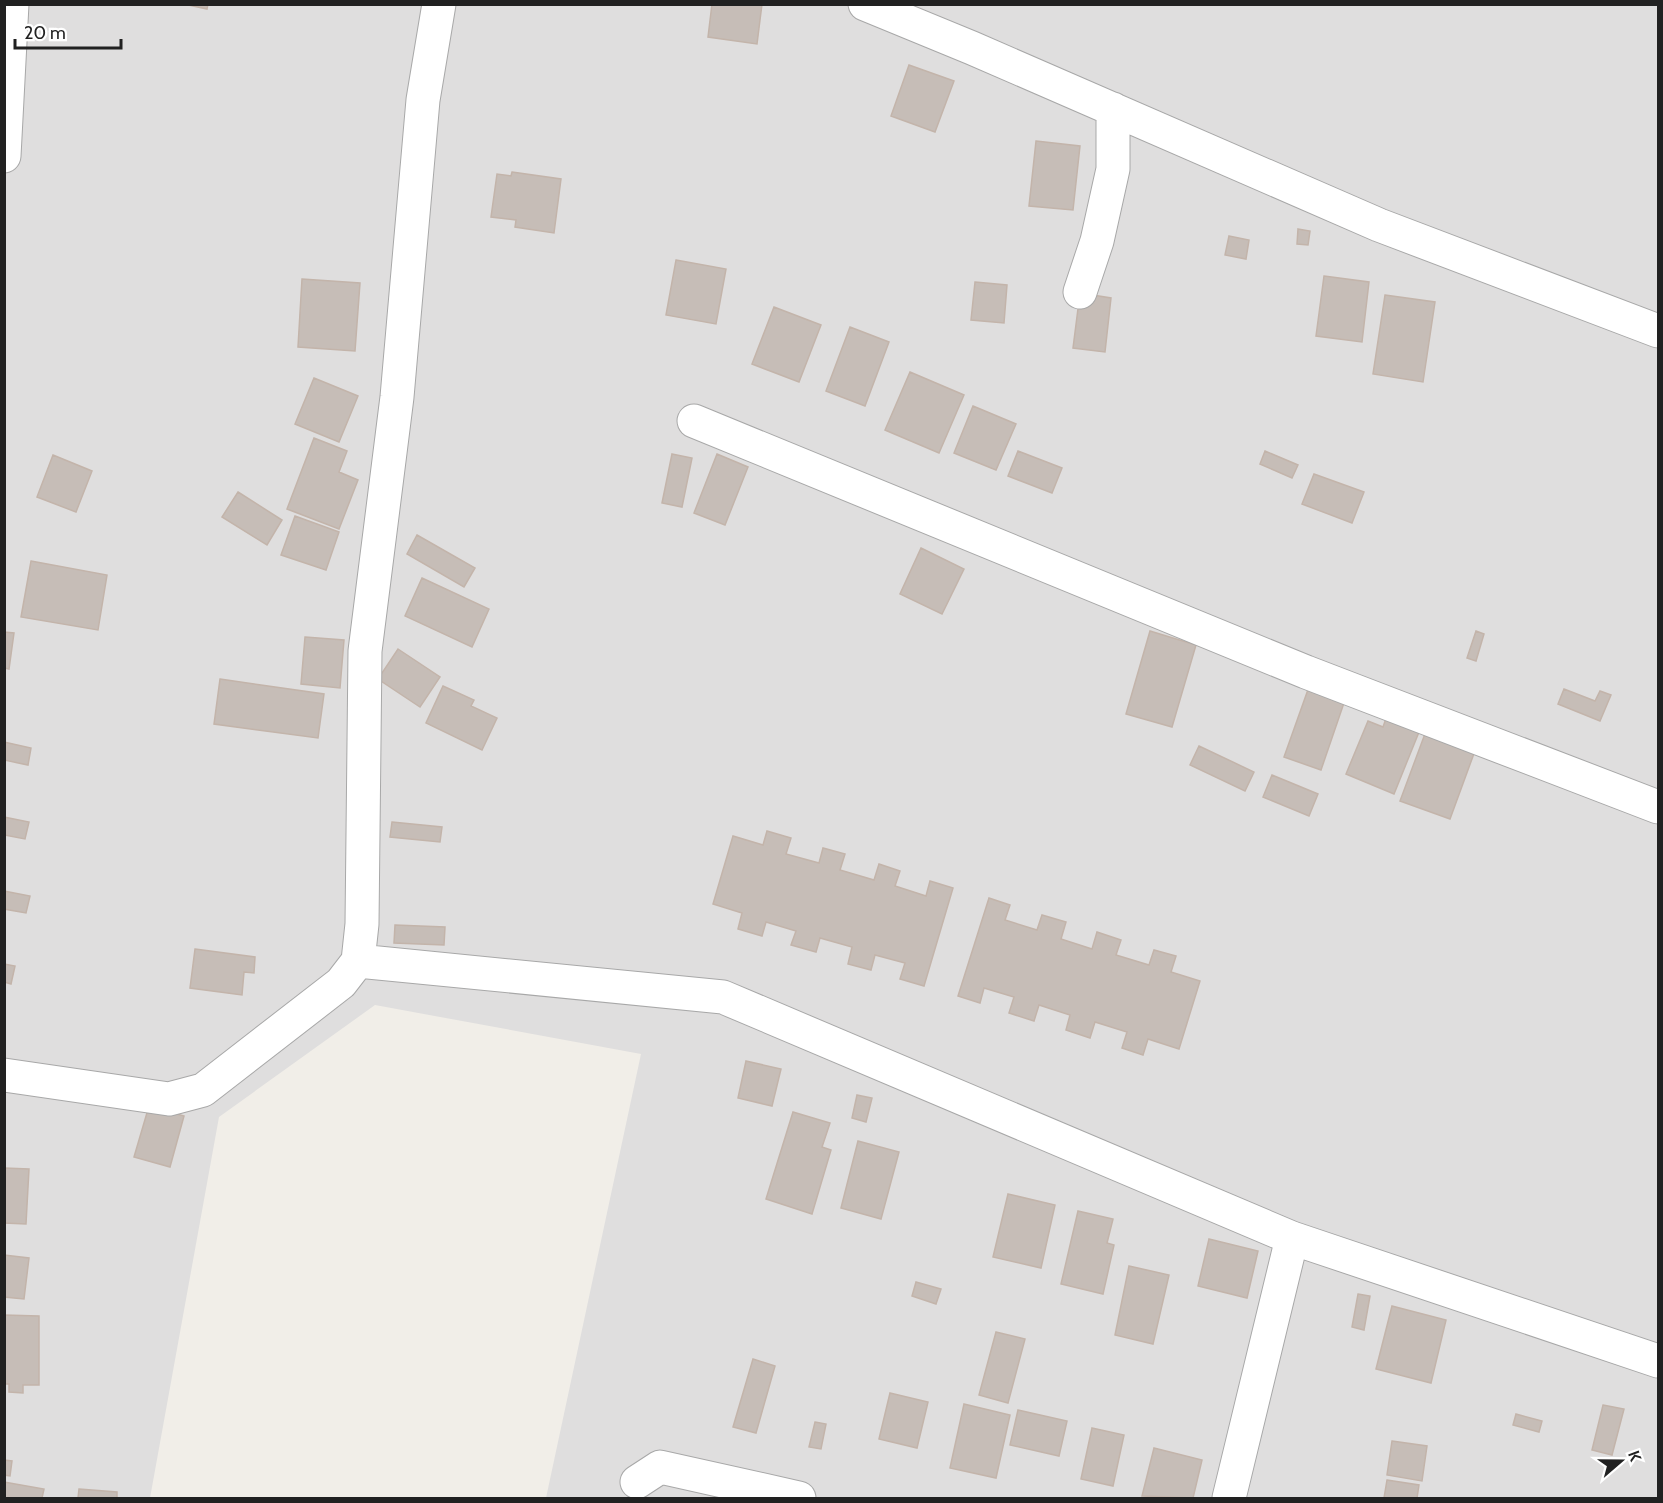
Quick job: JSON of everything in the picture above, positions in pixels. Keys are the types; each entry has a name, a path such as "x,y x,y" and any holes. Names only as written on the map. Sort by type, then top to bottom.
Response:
{"street":[{"path":"4,156 12,4"},
{"path":"4,1075 169,1099 204,1090 341,983 358,961 362,924 365,651 397,397 423,100 439,4"},
{"path":"865,4 1378,225 1659,331"},
{"path":"1080,292 1097,241 1113,169 1113,109"},
{"path":"694,421 1306,672 1659,807"},
{"path":"358,961 723,997 1292,1238 1659,1361"},
{"path":"1229,1498 1292,1238"},
{"path":"637,1482 660,1467 799,1498"}],"shaded area":[{"path":"5,5 1658,5 1658,1498 546,1498 641,1054 375,1005 219,1117 150,1498 5,1498"}],"building":[{"path":"184,4 208,4 207,9"},
{"path":"712,4 762,4 757,44 708,37"},
{"path":"909,65 954,81 935,132 891,116"},
{"path":"1036,141 1080,146 1073,210 1029,206"},
{"path":"512,172 561,179 554,233 515,227 516,220 491,217 497,174 511,176"},
{"path":"1298,229 1310,231 1308,245 1297,244"},
{"path":"1229,236 1249,240 1246,259 1225,255"},
{"path":"676,260 726,269 716,324 666,315"},
{"path":"1324,276 1369,282 1362,342 1316,336"},
{"path":"302,279 360,283 355,351 298,347"},
{"path":"975,282 1007,285 1004,323 971,320"},
{"path":"1080,293 1111,298 1105,352 1073,348"},
{"path":"1385,295 1435,302 1423,382 1373,374"},
{"path":"774,307 821,325 799,382 752,364"},
{"path":"850,327 889,342 865,406 826,391"},
{"path":"910,372 964,395 939,453 885,430"},
{"path":"314,378 358,396 339,442 295,424"},
{"path":"973,406 1016,424 996,470 954,453"},
{"path":"314,438 347,451 339,472 358,480 339,529 287,509"},
{"path":"1018,451 1062,468 1052,493 1008,476"},
{"path":"1265,451 1298,465 1292,478 1260,464"},
{"path":"672,454 692,458 682,507 662,503"},
{"path":"717,454 748,467 725,525 694,513"},
{"path":"53,455 92,471 76,512 37,497"},
{"path":"1314,474 1364,492 1352,523 1302,504"},
{"path":"238,492 282,520 267,545 222,517"},
{"path":"295,516 339,532 326,570 281,555"},
{"path":"417,535 475,568 464,587 407,554"},
{"path":"921,548 964,569 942,614 900,594"},
{"path":"31,561 107,575 98,630 21,617"},
{"path":"422,578 489,609 472,647 405,616"},
{"path":"1150,631 1196,645 1172,727 1126,714"},
{"path":"1476,631 1484,634 1476,661 1467,658"},
{"path":"4,632 14,633 9,669 4,668"},
{"path":"305,637 344,640 340,688 301,684"},
{"path":"398,649 440,677 420,707 378,679"},
{"path":"220,679 324,694 318,738 214,724"},
{"path":"1310,684 1346,697 1321,770 1284,757"},
{"path":"443,686 474,700 471,706 497,718 482,750 426,723"},
{"path":"1564,689 1595,701 1600,691 1611,695 1600,721 1558,704"},
{"path":"1389,710 1419,732 1394,794 1346,774 1368,721 1383,727"},
{"path":"1429,723 1476,748 1450,819 1400,801"},
{"path":"4,742 31,748 28,765 4,760"},
{"path":"1199,746 1254,772 1245,791 1190,765"},
{"path":"1272,775 1318,794 1309,816 1263,797"},
{"path":"4,817 29,822 25,839 4,835"},
{"path":"392,822 442,827 440,842 390,837"},
{"path":"767,831 791,838 786,854 819,863 823,848 845,854 840,870 874,880 879,864 900,871 895,886 926,896 930,881 953,888 924,986 900,979 905,963 875,955 871,970 848,964 852,947 820,938 816,952 791,945 796,931 766,922 762,936 738,929 742,913 713,904 733,836 763,845"},
{"path":"4,891 30,896 26,913 4,909"},
{"path":"989,898 1010,905 1005,920 1037,930 1042,915 1066,922 1061,939 1092,949 1097,932 1121,940 1116,955 1149,965 1154,950 1176,956 1171,972 1200,981 1179,1049 1148,1039 1143,1055 1122,1048 1127,1032 1095,1022 1090,1038 1066,1030 1070,1015 1039,1005 1034,1021 1009,1013 1014,997 984,988 980,1003 958,996"},
{"path":"395,925 445,927 444,945 394,943"},
{"path":"195,949 255,957 254,973 244,972 242,995 190,988"},
{"path":"4,964 15,966 11,984 4,982"},
{"path":"746,1061 781,1069 772,1106 738,1098"},
{"path":"857,1095 872,1098 866,1122 852,1118"},
{"path":"149,1106 184,1116 170,1167 134,1157"},
{"path":"793,1112 830,1123 822,1147 831,1150 812,1214 766,1199"},
{"path":"858,1141 899,1152 881,1219 841,1208"},
{"path":"4,1168 29,1169 26,1224 4,1223"},
{"path":"1008,1194 1055,1205 1041,1268 993,1257"},
{"path":"1078,1211 1113,1219 1107,1243 1114,1245 1103,1294 1061,1284"},
{"path":"1209,1239 1258,1251 1247,1298 1198,1286"},
{"path":"4,1255 29,1258 24,1299 4,1297"},
{"path":"1129,1266 1169,1275 1153,1344 1115,1335"},
{"path":"916,1282 941,1289 936,1304 912,1296"},
{"path":"1358,1294 1370,1296 1364,1330 1352,1327"},
{"path":"1392,1306 1446,1320 1431,1383 1376,1369"},
{"path":"4,1315 39,1316 39,1385 23,1385 23,1393 9,1392 9,1384 4,1384"},
{"path":"996,1332 1025,1339 1008,1403 979,1395"},
{"path":"753,1359 775,1366 756,1433 733,1427"},
{"path":"890,1393 928,1402 917,1448 879,1439"},
{"path":"964,1404 1010,1415 996,1478 950,1468"},
{"path":"1603,1405 1624,1409 1612,1455 1592,1450"},
{"path":"1018,1410 1067,1421 1059,1456 1010,1445"},
{"path":"1516,1414 1542,1421 1539,1432 1513,1425"},
{"path":"815,1422 826,1424 821,1449 809,1447"},
{"path":"1092,1428 1124,1435 1113,1486 1081,1479"},
{"path":"1392,1441 1427,1446 1422,1481 1387,1475"},
{"path":"1154,1448 1202,1460 1193,1498 1142,1496"},
{"path":"4,1460 12,1461 10,1476 4,1475"},
{"path":"1387,1480 1419,1485 1417,1498 1384,1498"},
{"path":"4,1482 44,1489 42,1498 4,1498"},
{"path":"79,1489 117,1492 117,1498 78,1498"}]}
